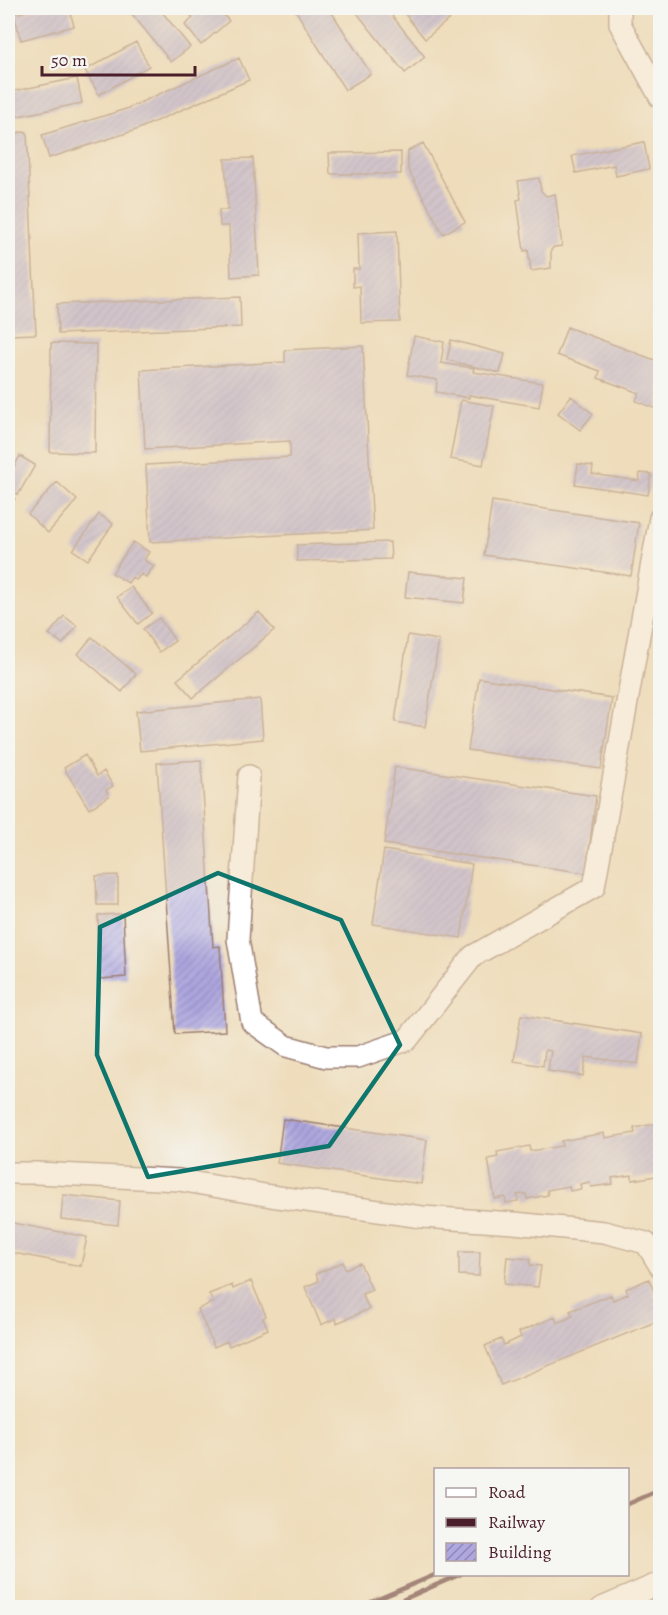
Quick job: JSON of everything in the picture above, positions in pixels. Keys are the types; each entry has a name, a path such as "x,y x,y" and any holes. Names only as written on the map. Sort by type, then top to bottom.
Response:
{"street":[{"path":"620,8 620,24 660,97"},
{"path":"249,776 238,939 252,1022 286,1046 326,1057 358,1057 407,1040 473,956 594,887 660,518"},
{"path":"8,1173 178,1180 422,1217 514,1223 604,1233 646,1243 660,1266"},
{"path":"602,1608 660,1583"}],"highlighted area":[{"path":"218,873 341,920 400,1045 329,1146 148,1177 97,1055 100,927"}],"building":[{"path":"39,8 69,8 74,26 21,40 14,14"},
{"path":"127,8 159,8 190,47 171,62"},
{"path":"184,8 218,8 229,21 201,45 185,25 193,18"},
{"path":"294,8 329,8 371,74 345,90"},
{"path":"353,8 386,8 425,57 405,73"},
{"path":"400,8 446,8 453,16 425,39"},
{"path":"136,42 149,66 99,95 85,70"},
{"path":"239,58 249,80 136,130 49,158 42,135 126,109"},
{"path":"77,78 82,103 14,117 9,92"},
{"path":"27,132 36,334 8,335 8,133"},
{"path":"644,142 649,169 616,176 614,165 576,173 572,156"},
{"path":"423,143 465,222 443,234 408,169 408,151"},
{"path":"401,152 401,174 330,174 329,153"},
{"path":"253,158 259,275 231,277 229,226 220,226 219,210 228,210 225,159"},
{"path":"539,178 541,191 546,196 555,194 562,246 551,250 551,268 531,271 528,250 524,251 517,200 521,199 518,181"},
{"path":"397,231 400,322 361,323 360,286 353,287 353,269 359,269 358,233"},
{"path":"240,297 241,327 58,334 57,304"},
{"path":"567,327 660,362 660,399 657,409 636,401 639,393 598,378 600,371 557,355"},
{"path":"414,336 444,342 441,363 474,368 473,372 543,383 539,407 436,392 437,380 407,375"},
{"path":"451,340 505,354 500,373 447,360"},
{"path":"51,343 96,344 95,453 50,452"},
{"path":"363,346 373,530 150,542 146,465 290,457 290,441 145,449 141,370 285,362 285,350"},
{"path":"571,396 593,414 580,430 558,413"},
{"path":"461,400 494,406 483,465 450,459"},
{"path":"8,401 13,404 8,416"},
{"path":"20,456 35,465 18,495 8,489 8,478"},
{"path":"578,464 593,466 592,474 639,481 640,473 651,474 648,495 575,484"},
{"path":"57,482 77,500 48,533 28,514"},
{"path":"8,494 15,499 8,510"},
{"path":"492,501 639,523 631,576 484,555"},
{"path":"99,514 113,524 88,560 73,550"},
{"path":"133,542 149,552 144,560 154,566 146,577 141,574 136,580 132,577 128,583 112,573"},
{"path":"390,542 391,559 297,561 297,545"},
{"path":"408,572 467,578 464,603 405,597"},
{"path":"131,587 152,613 138,624 117,597"},
{"path":"8,595 14,597 8,617"},
{"path":"259,612 274,630 193,698 177,680"},
{"path":"64,616 77,626 63,644 49,634"},
{"path":"159,618 175,641 159,652 143,629"},
{"path":"408,635 439,640 425,727 395,722"},
{"path":"92,637 136,674 122,692 78,654"},
{"path":"479,678 612,698 601,769 468,750"},
{"path":"260,699 263,739 140,751 136,711"},
{"path":"85,755 97,776 104,771 113,786 106,790 109,796 89,809 64,768"},
{"path":"201,760 213,947 220,946 225,1031 175,1034 157,763"},
{"path":"395,767 596,796 586,873 384,844"},
{"path":"384,850 472,864 461,938 373,924"},
{"path":"659,859 660,883 656,883"},
{"path":"118,875 118,905 97,905 96,876"},
{"path":"123,914 126,977 100,979 98,915"},
{"path":"521,1015 642,1034 638,1064 586,1057 583,1076 548,1071 551,1051 545,1050 543,1066 514,1061"},
{"path":"283,1119 427,1140 421,1184 277,1163"},
{"path":"660,1123 660,1170 655,1171 656,1176 632,1180 632,1175 612,1178 613,1184 591,1187 590,1182 580,1184 581,1189 570,1191 569,1186 547,1190 548,1195 527,1199 526,1194 517,1195 518,1201 506,1203 505,1197 495,1199 488,1159 498,1157 497,1152 529,1146 530,1151 562,1146 561,1141 604,1133 605,1138 635,1133 634,1128"},
{"path":"63,1195 120,1201 118,1225 61,1219"},
{"path":"8,1222 87,1237 81,1266 8,1252"},
{"path":"459,1252 480,1252 479,1276 459,1275"},
{"path":"507,1257 530,1259 530,1265 541,1266 538,1287 504,1284"},
{"path":"343,1262 345,1269 360,1263 372,1290 362,1294 369,1309 337,1323 336,1318 321,1325 305,1287 319,1281 316,1274"},
{"path":"649,1279 660,1308 660,1320 501,1385 485,1346 501,1339 504,1345 521,1337 519,1332 555,1317 557,1323 573,1316 570,1311 611,1295 613,1300 628,1294 626,1289"},
{"path":"251,1281 266,1316 263,1318 268,1329 229,1346 227,1341 214,1347 198,1309 213,1302 209,1294 232,1285 233,1289"}],"railway":[{"path":"629,1504 660,1490"},
{"path":"357,1608 434,1575"},
{"path":"384,1608 456,1576"}]}
